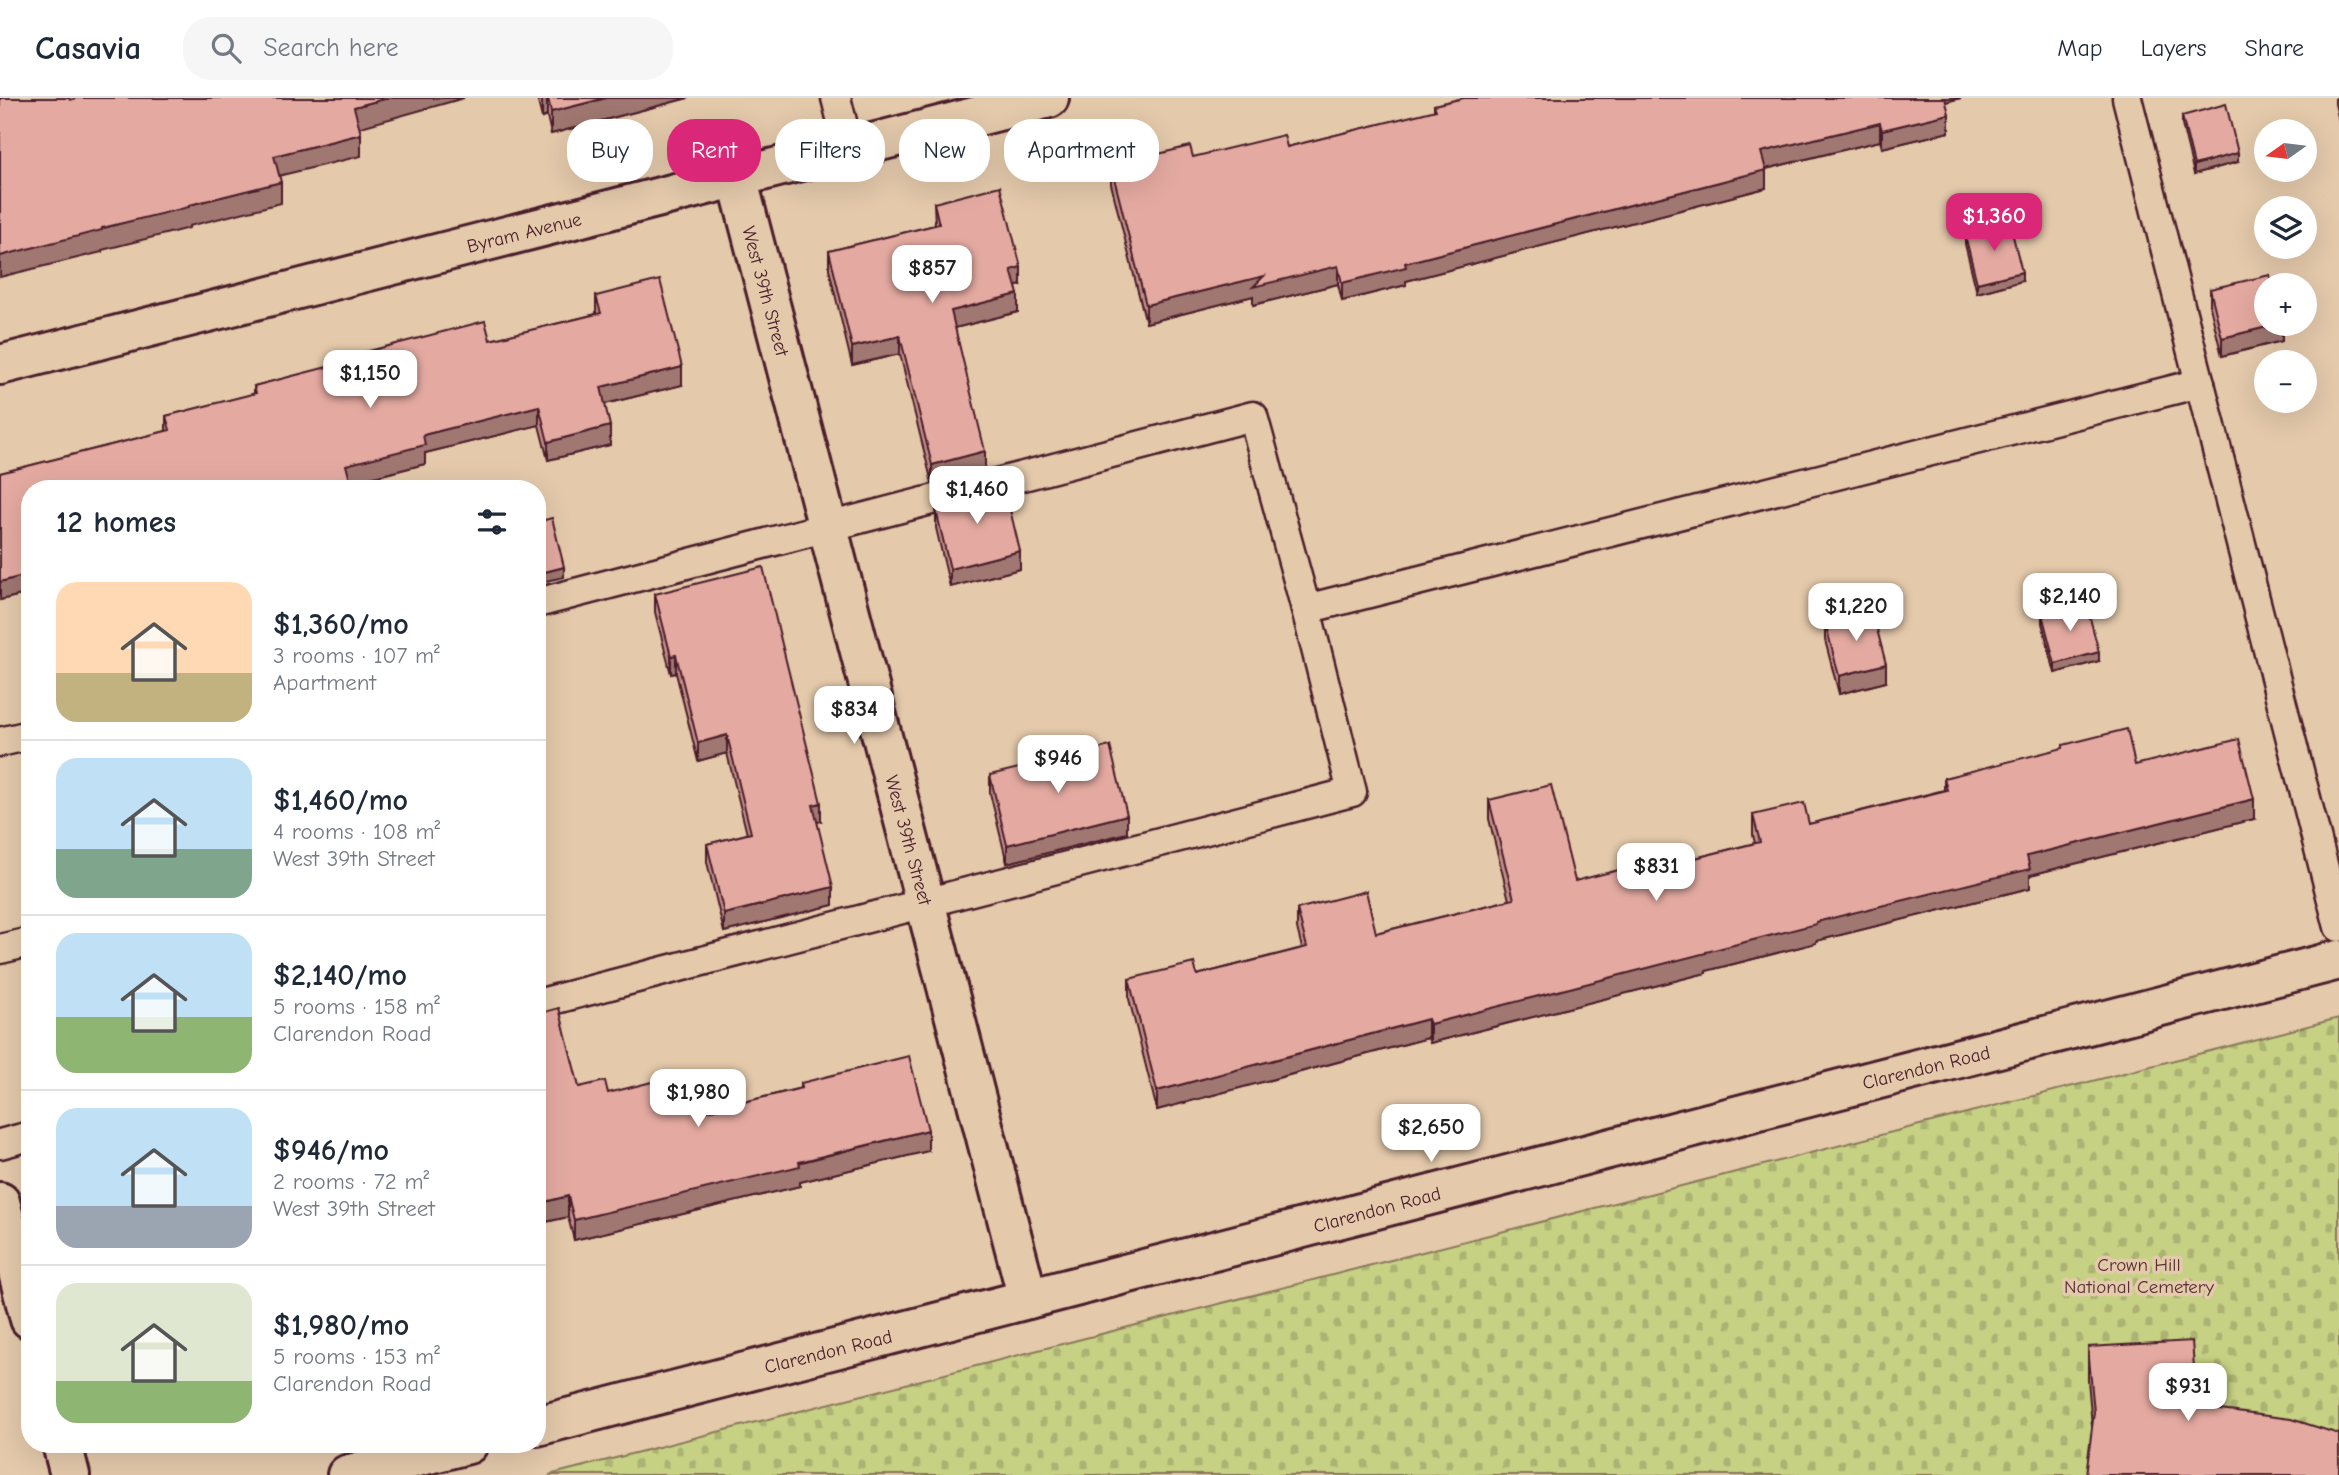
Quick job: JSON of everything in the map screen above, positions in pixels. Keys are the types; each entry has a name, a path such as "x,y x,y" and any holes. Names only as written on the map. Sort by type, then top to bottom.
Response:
{"street":[{"name":"Byram Avenue","path":"885,140 1049,98"},
{"name":"Byram Avenue","path":"0,365 717,182"},
{"name":"West 39th Street","path":"738,182 1028,1299"},
{"name":"Clarendon Road","path":"546,1424 2339,960"},
{"path":"0,1202 21,1284"},
{"path":"63,1453 69,1475"},
{"path":"347,1475 433,1453"}],"lane":[{"path":"836,98 841,119"},
{"path":"2127,98 2339,927"},
{"path":"1306,609 2200,383"},
{"path":"546,601 1253,416 1306,609 1352,792 546,1002"},
{"path":"0,742 21,736"},
{"path":"0,949 21,944"},
{"path":"0,1144 21,1138"}],"green space":[{"name":"Crown Hill National Cemetery","path":"2339,1018 2339,1475 549,1475"}],"building":[{"path":"0,98 388,98 354,107 361,134 274,156 281,182 0,256"},
{"path":"548,98 606,98 551,112"},
{"path":"1464,98 1945,98 1949,114 1882,130 1880,123 1761,152 1766,170 1405,263 1406,267 1342,283 1338,266 1253,287 1264,276 1146,305 1115,182 1159,182 1159,154 1190,146 1193,157 1284,135 1287,147 1436,110 1434,105"},
{"path":"2226,104 2238,153 2194,165 2182,116"},
{"path":"1000,186 1021,267 1011,270 1018,294 951,311 985,451 932,465 900,336 852,347 829,251 939,224 934,203"},
{"path":"2010,224 2022,272 1977,283 1965,235"},
{"path":"2254,279 2254,330 2222,338 2210,289"},
{"path":"660,280 682,367 601,387 610,426 548,442 539,406 423,435 425,445 346,465 350,480 21,480 21,576 0,582 0,473 170,430 166,416 256,393 254,386 335,365 334,360 485,321 490,340 601,313 596,296"},
{"path":"993,483 996,495 1006,493 1020,551 950,569 936,510 943,509 940,497"},
{"path":"552,518 564,567 546,572 546,520"},
{"path":"763,567 821,803 813,805 833,887 724,914 707,844 751,833 727,735 698,743 676,655 671,656 655,594"},
{"path":"2086,603 2099,652 2055,664 2042,614"},
{"path":"1872,610 1886,664 1839,676 1825,622"},
{"path":"2127,729 2135,765 2239,739 2254,799 2027,856 2030,869 1816,922 1430,1024 1428,1019 1157,1091 1129,979 1194,963 1197,975 1307,947 1297,909 1366,891 1376,933 1514,899 1489,800 1551,785 1575,881 1682,854 1683,861 1760,842 1753,815 1804,803 1809,824 1947,790 1944,778"},
{"path":"1110,746 1127,815 1007,845 990,775"},
{"path":"559,1008 579,1087 605,1081 608,1093 692,1072 703,1112 802,1088 801,1083 909,1056 928,1130 799,1162 800,1166 574,1220 568,1196 546,1202 546,1012"},
{"path":"2192,1341 2197,1407 2291,1419 2339,1434 2339,1475 2086,1475 2094,1412 2088,1347"}]}
